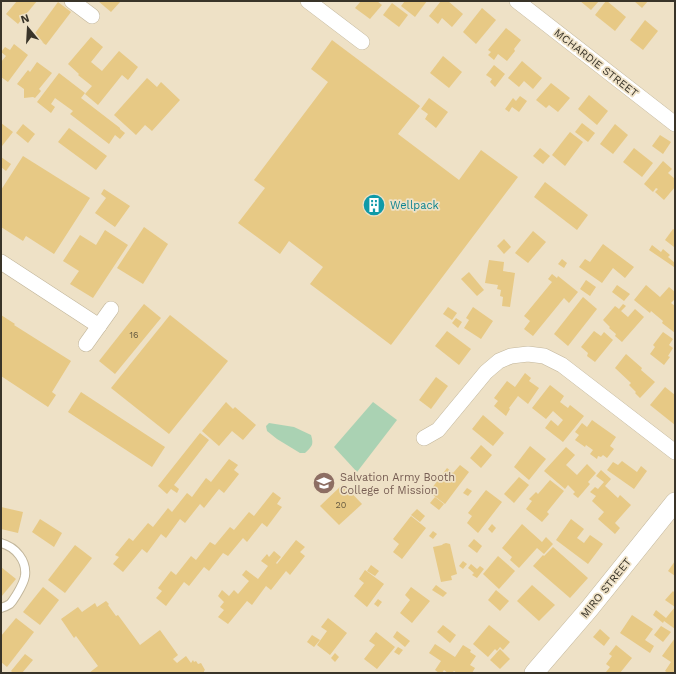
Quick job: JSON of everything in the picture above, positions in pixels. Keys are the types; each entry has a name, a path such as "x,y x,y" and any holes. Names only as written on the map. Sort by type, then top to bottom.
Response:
{"street":[{"path":"72,1 92,16"},
{"path":"308,1 362,42"},
{"name":"MCHARDIE STREET","path":"517,1 675,124"},
{"path":"1,262 98,326"},
{"path":"86,344 111,309"},
{"path":"424,438 438,430 486,372 499,360 512,356 528,354 544,356 562,365 675,452"},
{"name":"MIRO STREET","path":"534,673 589,609 675,502"}],"lane":[{"path":"1,543 12,548 20,556 25,567 25,578 20,590 9,605 1,608"}],"green space":[{"path":"373,402 397,420 357,472 334,447"},
{"path":"269,423 294,427 311,435 312,445 305,453 300,453 267,431 266,426"}],"building":[{"path":"17,1 37,1 18,24 6,14"},
{"path":"98,1 121,1 111,12"},
{"path":"361,1 377,1 382,5 370,19 355,8"},
{"path":"405,1 427,1 415,17 401,6"},
{"path":"441,1 448,1 463,14 452,27 442,18 438,24 429,16"},
{"path":"580,1 599,1 591,10"},
{"path":"606,1 626,17 615,31 595,15"},
{"path":"634,1 648,1 642,8"},
{"path":"58,2 71,12 46,45 33,36"},
{"path":"392,3 408,15 399,27 383,15"},
{"path":"482,8 496,20 476,44 463,32"},
{"path":"645,20 658,31 643,50 630,40"},
{"path":"506,28 521,40 507,61 498,54 494,60 488,55 491,52 488,50"},
{"path":"91,37 103,47 91,62 102,71 119,51 138,67 128,80 122,75 98,105 85,94 92,86 78,75 79,74 68,64"},
{"name":"Wellpack","path":"332,40 420,106 398,134 459,180 481,150 518,177 391,345 310,284 323,267 289,241 280,254 238,223 265,188 254,180 328,82 311,69"},
{"path":"14,44 28,55 8,82 1,77 1,62 6,56 1,52 5,47 10,50"},
{"path":"443,56 462,72 449,88 430,73"},
{"path":"522,61 542,78 533,89 524,81 519,87 508,78"},
{"path":"37,62 52,73 39,89 41,91 35,98 24,98 24,89 17,84 28,70 30,72"},
{"path":"494,65 505,74 495,87 490,82 492,79 486,75"},
{"path":"59,73 85,93 81,98 125,133 120,139 115,135 109,144 70,114 73,111 55,98 51,104 55,107 51,113 37,102"},
{"path":"147,78 157,87 161,82 180,100 152,131 145,125 136,135 114,115"},
{"path":"551,83 570,98 558,112 549,105 546,108 536,100"},
{"path":"589,95 608,111 597,125 578,109"},
{"path":"520,96 527,101 519,112 512,107 509,112 505,109 513,98 516,101"},
{"path":"429,98 448,112 436,128 425,119 428,114 421,109"},
{"path":"1,123 13,132 2,146 1,145"},
{"path":"582,123 595,133 588,142 575,132"},
{"path":"23,124 35,134 28,143 16,133"},
{"path":"615,124 628,135 613,154 600,144"},
{"path":"69,128 107,156 96,170 58,142"},
{"path":"570,132 583,142 565,166 552,155"},
{"path":"660,135 671,142 663,154 652,146"},
{"path":"540,148 550,156 543,164 533,156"},
{"path":"634,148 653,163 642,177 623,162"},
{"path":"23,156 90,198 54,254 26,236 23,241 1,227 1,190"},
{"path":"1,157 11,164 6,171 1,167"},
{"path":"663,161 672,169 668,173 675,179 675,187 664,200 655,192 658,189 656,188 653,192 644,184"},
{"path":"545,182 588,215 577,230 534,197"},
{"path":"104,189 130,206 115,227 95,213 106,198 101,194"},
{"path":"144,227 168,244 143,284 117,268"},
{"path":"673,229 675,230 674,247 665,240"},
{"path":"105,230 128,245 93,298 70,284 79,271 63,261 80,235 96,245"},
{"path":"533,231 546,242 528,263 515,253"},
{"path":"504,239 511,247 504,254 497,246"},
{"path":"603,244 634,267 625,278 613,268 602,283 579,267 585,259 590,262"},
{"path":"652,245 661,252 663,249 670,255 668,257 675,263 675,266 674,267 649,250"},
{"path":"562,259 567,263 564,268 558,264"},
{"path":"489,260 504,262 503,271 515,273 510,307 502,306 503,297 500,296 501,290 497,289 498,285 485,283"},
{"path":"469,272 484,290 477,296 461,279"},
{"path":"552,274 557,278 558,276 578,292 569,303 564,298 533,336 524,329 530,321 524,316 552,282 548,279"},
{"path":"586,280 596,287 590,296 580,289"},
{"path":"617,285 630,294 624,301 612,292"},
{"path":"646,285 660,297 669,287 675,292 675,299 671,303 675,306 675,333 662,323 663,321 651,311 650,313 634,300"},
{"path":"583,297 597,309 568,346 554,334"},
{"path":"144,304 161,318 115,374 99,361"},
{"path":"623,304 626,306 621,311 628,317 635,309 644,317 622,342 615,336 616,334 603,320 615,306 619,309"},
{"path":"448,307 457,313 452,320 443,314"},
{"path":"473,307 493,321 481,339 464,328 469,320 466,318"},
{"path":"1,315 15,324 14,325 71,361 52,392 56,395 48,407 1,376"},
{"path":"170,315 228,361 169,434 111,388"},
{"path":"456,318 462,322 458,328 452,323"},
{"path":"447,331 471,349 459,365 435,346"},
{"path":"594,331 601,336 604,332 613,340 595,362 587,356 588,353 581,347"},
{"path":"663,332 673,339 669,345 673,348 668,356 670,357 664,365 650,354 655,347 653,345"},
{"path":"626,354 655,382 640,398 629,385 631,383 615,368"},
{"path":"525,373 531,378 529,381 539,388 528,404 518,396 509,408 510,409 506,416 494,406 498,401 494,398 507,381 515,387"},
{"path":"436,377 448,386 431,409 419,400"},
{"path":"550,385 564,396 560,402 568,408 570,405 584,416 563,442 545,428 551,420 558,426 563,420 553,411 546,419 532,408"},
{"path":"665,387 675,395 675,425 650,405"},
{"path":"81,392 165,447 152,467 68,412"},
{"path":"226,402 233,409 235,407 256,425 243,440 232,431 219,446 202,431"},
{"path":"483,415 504,433 493,446 472,429"},
{"path":"592,420 616,437 610,446 614,449 607,458 603,455 601,457 598,456 597,459 590,454 593,450 586,445 585,447 575,440 579,435 575,432 582,423 587,427"},
{"path":"200,433 209,440 174,485 179,489 177,493 171,489 167,494 158,486"},
{"path":"481,445 492,455 481,468 470,458"},
{"path":"530,446 546,459 529,480 514,467"},
{"path":"566,447 575,455 566,465 577,475 587,464 596,473 588,482 590,484 578,498 573,494 575,492 568,485 565,489 544,471"},
{"path":"229,459 238,465 234,470 239,474 224,493 219,489 204,508 200,504 185,523 180,519 166,538 161,534 147,553 142,549 123,572 113,564 119,557 115,555 129,538 133,541 148,523 153,527 168,508 172,512 187,493 192,497 206,478 211,482"},
{"path":"622,461 637,472 641,466 647,471 634,489 607,470 613,462 618,465"},
{"path":"460,465 469,472 445,504 429,492 447,468 453,473"},
{"path":"601,470 611,479 605,486 618,498 620,495 631,505 615,523 620,528 615,534 598,519 604,512 592,501 596,496 590,492 595,487 598,489 604,482 596,476"},
{"path":"519,477 529,485 514,503 504,494"},
{"path":"550,480 564,491 547,512 549,514 542,522 526,509 532,501 529,499 536,492 538,494"},
{"path":"343,484 362,504 339,525 320,506"},
{"path":"467,488 472,491 468,496 463,493"},
{"path":"486,490 502,502 478,533 467,523 472,516 468,513"},
{"path":"273,492 281,498 277,504 282,507 267,527 262,523 247,542 243,538 228,556 223,553 209,571 204,567 189,586 184,582 166,606 156,598 162,591 158,588 171,571 176,575 191,556 196,560 210,542 215,545 230,527 234,530 249,512 254,516"},
{"path":"435,497 444,504 439,510 430,503"},
{"path":"1,507 23,512 18,533 1,529"},
{"path":"417,509 425,516 420,522 411,515"},
{"path":"411,516 426,528 402,559 393,552 399,544 393,539"},
{"path":"40,519 62,533 54,547 32,532"},
{"path":"571,519 584,529 577,538 584,543 590,535 603,544 588,564 556,540"},
{"path":"492,524 496,528 492,533 488,529"},
{"path":"522,524 542,542 546,537 553,544 544,554 537,548 519,568 510,560 512,557 502,548"},
{"path":"433,531 437,534 433,539 429,536"},
{"path":"474,539 482,546 477,553 468,546"},
{"path":"296,540 305,547 300,552 305,556 290,575 286,571 271,590 266,586 252,605 247,601 228,624 218,617 224,610 220,607 224,602 218,596 222,590 229,596 234,590 238,594 249,581 242,575 246,570 258,579 268,566 261,561 267,554 269,557 274,551 281,557 276,563 277,564"},
{"path":"446,543 450,544 457,574 451,576 452,580 441,582 433,547"},
{"path":"75,545 92,558 65,593 48,580"},
{"path":"553,547 588,578 570,598 533,566"},
{"path":"498,556 515,571 499,589 483,574"},
{"path":"463,561 467,564 463,569 459,566"},
{"path":"675,561 675,576 668,571"},
{"path":"471,564 477,569 480,566 484,569 477,578 472,575 474,573 468,568"},
{"path":"371,565 379,571 375,576 367,571"},
{"path":"1,567 16,579 1,597"},
{"path":"365,570 384,584 367,607 354,596 364,583 359,579"},
{"path":"436,585 447,593 443,597 432,590"},
{"path":"532,585 555,605 539,621 517,601"},
{"path":"43,587 59,600 40,625 23,612"},
{"path":"411,587 430,601 412,623 400,613 410,600 405,595"},
{"path":"496,590 509,601 500,611 488,600"},
{"path":"673,591 675,593 675,607 665,600"},
{"path":"378,599 382,602 378,607 374,604"},
{"path":"106,601 116,616 118,615 140,645 160,630 178,655 173,659 177,663 186,656 191,663 193,660 198,664 201,663 205,670 204,673 89,673 98,666 76,636 74,638 61,619 78,607 82,612 95,603 97,607"},
{"path":"675,607 675,629 664,621 663,623 653,615 656,610 666,618"},
{"path":"632,615 653,629 645,640 654,646 650,653 620,633"},
{"path":"16,618 34,632 7,667 1,662 1,636"},
{"path":"328,618 347,633 330,655 317,645 327,631 321,627"},
{"path":"443,625 456,635 450,643 437,632"},
{"path":"489,625 510,642 503,650 500,647 497,651 495,649 488,657 473,644"},
{"path":"661,626 671,632 663,642 654,635"},
{"path":"600,629 610,638 604,646 593,637"},
{"path":"397,631 410,641 405,647 393,637"},
{"path":"376,632 395,647 377,669 364,659 375,645 369,641"},
{"path":"312,635 320,640 314,647 307,642"},
{"path":"675,638 675,670 673,673 668,673 665,671 671,662 662,656"},
{"path":"435,644 455,657 463,645 471,650 470,652 476,656 470,665 475,668 472,673 457,673 454,671 452,673 448,673 444,670 442,673 439,673 435,670 441,661 429,653"},
{"path":"616,645 632,658 620,673 608,673 606,672 610,667 606,664 612,656 609,654"},
{"path":"398,647 403,650 399,655 394,652"},
{"path":"500,649 510,659 500,669 490,660"},
{"path":"335,653 339,657 335,662 331,658"},
{"path":"25,654 33,660 22,673 13,673 11,671"}],"place":[{"name":"Wellpack","path":"374,205"},
{"name":"Salvation Army Booth College of Mission","path":"324,483"}]}
